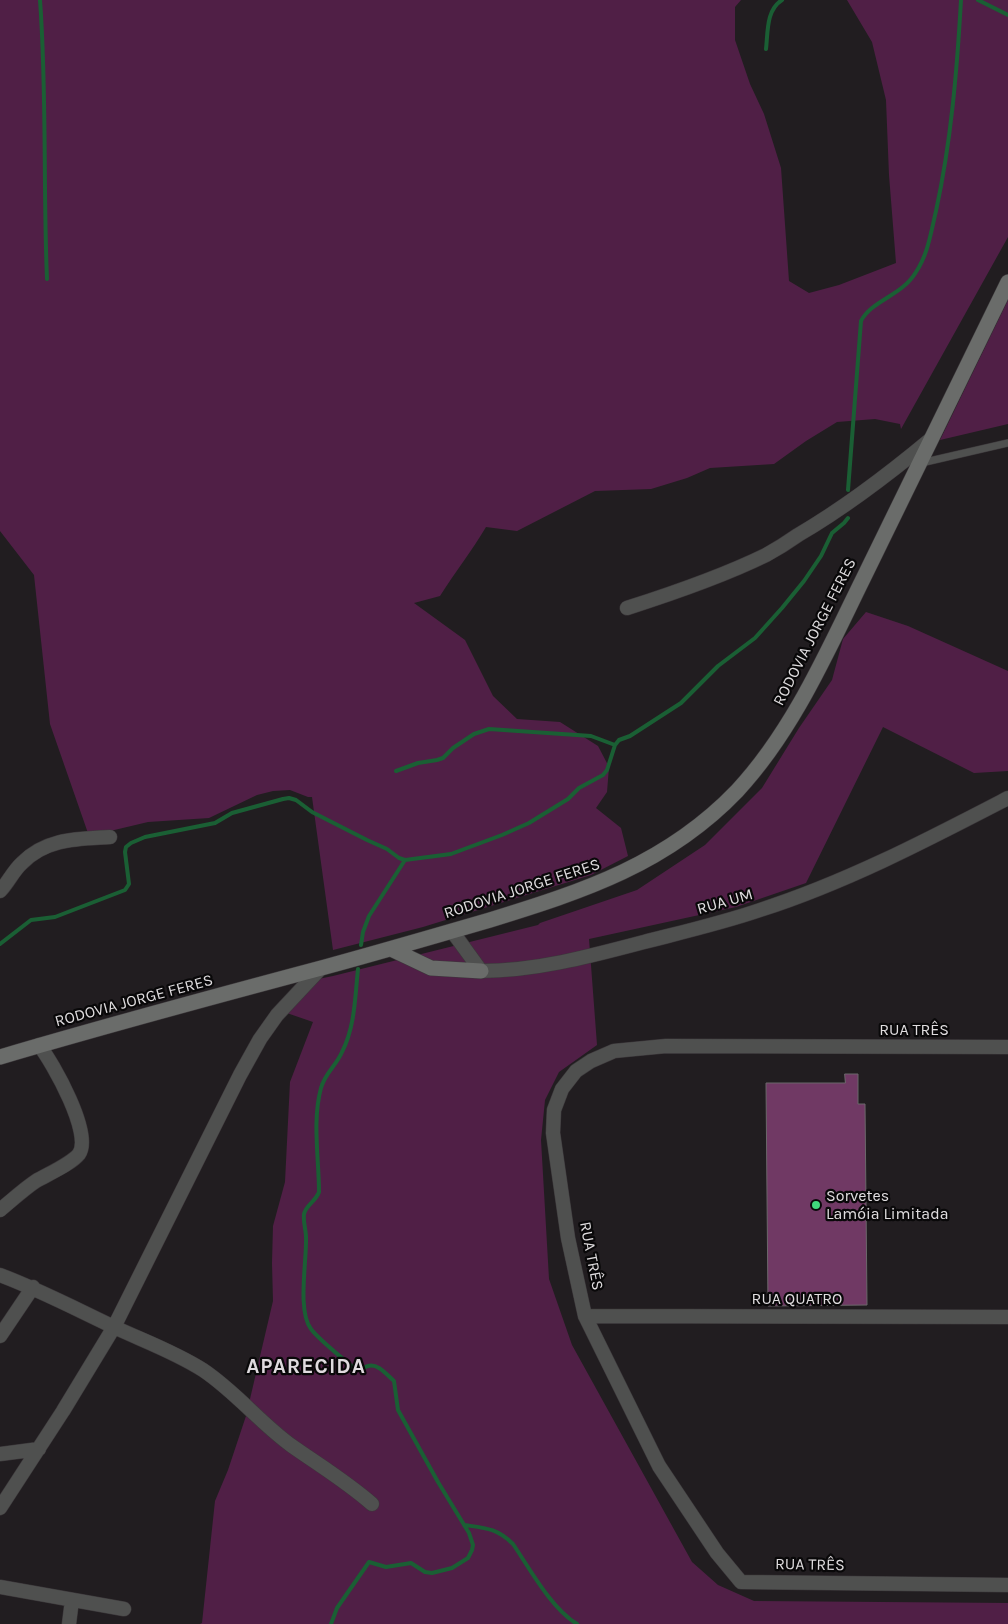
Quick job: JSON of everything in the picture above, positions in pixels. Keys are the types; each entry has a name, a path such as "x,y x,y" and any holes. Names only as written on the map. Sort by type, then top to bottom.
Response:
{"main road":[{"name":"RODOVIA JORGE FERES","path":"0,1057 392,949 548,902 591,887 628,871 662,852 695,829 736,791 769,752 798,706 836,633 1008,282"},
{"path":"392,949 430,968 481,971"}],"street":[{"path":"627,608 729,571 767,554 840,510 895,469 931,439"},
{"name":"RUA UM","path":"481,971 518,970 586,957 759,911 890,858 963,823 1008,798"},
{"path":"0,891 22,863 40,850 59,841 110,837"},
{"path":"452,931 481,971"},
{"path":"0,1508 40,1449 114,1327 201,1150 256,1046 277,1015 321,968"},
{"path":"0,1210 34,1183 74,1159 81,1147 82,1138 77,1119 61,1079 39,1045"},
{"name":"RUA TRÊS","path":"1008,1047 666,1046 614,1051 591,1060 576,1071 562,1089 554,1110 553,1133 568,1238 585,1316 659,1466 717,1553 741,1582 1008,1585"},
{"path":"0,1275 33,1287 114,1327 175,1354 202,1370 227,1388 291,1445 353,1486 372,1504"},
{"path":"0,1336 33,1287"},
{"name":"RUA QUATRO","path":"585,1316 1008,1317"},
{"path":"0,1454 40,1449"},
{"path":"0,1587 124,1609"},
{"path":"69,1624 72,1600"}],"lane":[{"path":"920,463 1008,443"}],"shaded area":[{"path":"0,0 741,0 735,7 735,40 750,84 764,114 781,168 789,281 809,293 839,285 896,263 889,175 886,100 872,42 847,0 1008,0 1008,237 901,429 900,424 875,419 837,422 774,464 710,468 687,478 651,489 595,491 517,531 486,527 440,596 414,603 465,640 493,696 517,719 560,722 598,746 609,767 607,792 596,808 621,828 628,856 591,875 423,927 333,950 312,797 290,790 273,791 257,795 209,818 148,822 89,836 50,724 34,575 0,531"},
{"path":"1008,300 1008,424 940,440"},
{"path":"866,612 908,626 1008,671 1008,771 974,773 883,727 806,883 736,907 589,939 597,1045 559,1072 545,1100 541,1140 549,1279 572,1345 692,1562 718,1585 754,1601 1008,1603 1008,1624 200,1624 202,1623 215,1501 228,1470 246,1416 273,1301 273,1226 285,1182 290,1082 313,1022 281,1011 299,983 538,925 637,890 705,845 762,788 799,728 832,680 843,639"}],"building":[{"name":"Sorvetes Lamóia Limitada","path":"845,1074 858,1074 858,1104 865,1104 867,1305 768,1306 766,1083 845,1083"}],"waterway":[{"path":"40,0 47,279"},
{"path":"766,49 770,15 782,0"},
{"path":"848,490 861,321 872,308 895,293 910,280 920,265 926,250 941,185 949,133 961,0"},
{"path":"978,0 1008,15"},
{"path":"0,944 31,920 55,917 125,890 129,884 125,852 126,847 131,843 145,837 215,823 232,813 283,799 296,800 312,812 387,849 405,860 451,854 529,823 568,799 579,788 603,775 607,770 615,745 619,740 630,736 681,703 718,666 755,638 804,581 821,556 832,533 848,518"},
{"path":"396,771 418,763 443,758 453,748 474,734 489,729 591,736 615,745"},
{"path":"361,945 363,932 369,916 405,860"},
{"path":"331,1624 337,1608 369,1562 386,1567 411,1563 425,1572 432,1573 452,1568 468,1558 473,1545 469,1533 398,1410 394,1381 375,1366 356,1370 315,1334 307,1321 304,1310 306,1247 304,1214 319,1192 316,1127 318,1101 323,1083 340,1057 350,1032 358,969"},
{"path":"464,1525 496,1532 513,1544 550,1598 567,1617 577,1624"}],"place":[{"name":"Sorvetes Lamóia Limitada","path":"816,1205"}],"district":[{"name":"APARECIDA","path":"306,1367"}]}
